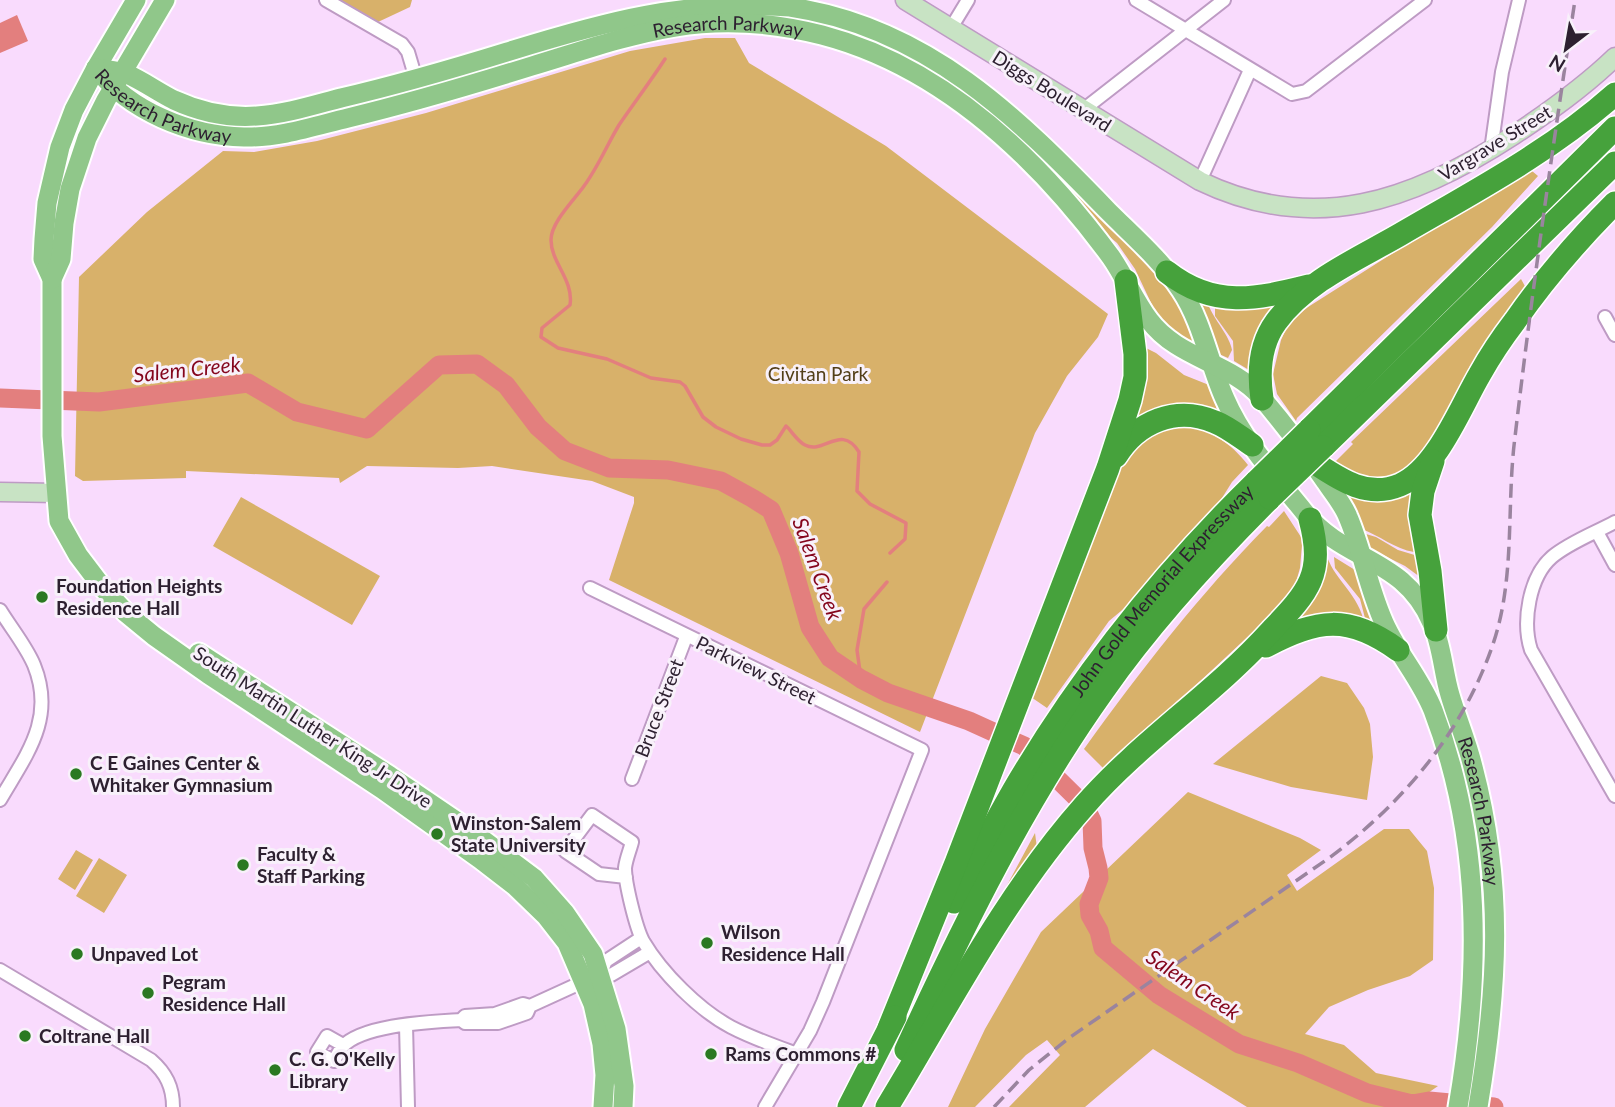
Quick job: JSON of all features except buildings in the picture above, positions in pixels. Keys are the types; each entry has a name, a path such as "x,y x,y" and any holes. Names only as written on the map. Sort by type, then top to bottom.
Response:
{"highway":[{"path":"1262,399 1260,369 1267,339 1283,314 1312,286 1519,165 1576,126 1615,94"},
{"name":"John Gold Memorial Expressway","path":"1315,446 1615,128"},
{"name":"John Gold Memorial Expressway","path":"849,1107 889,1028 1018,803 1062,733 1094,667 1154,590 1202,536 1264,490 1315,446 1615,163"},
{"path":"1436,630 1430,571 1420,515 1423,491 1436,453 1482,371 1516,318 1554,269 1615,203"},
{"path":"1167,272 1185,285 1203,293 1238,299 1268,296 1312,286"},
{"path":"889,1028 1108,468 1130,400 1135,377 1134,344 1126,281"},
{"path":"1108,468 1124,444 1139,429 1174,415 1211,420 1252,445"},
{"path":"1315,446 1348,483 1378,491 1408,481 1436,453"},
{"path":"887,1107 1012,901 1086,803 1140,750 1250,654 1297,604 1308,587 1317,552 1310,519"},
{"path":"1250,654 1301,629 1335,624 1370,633 1398,650"},
{"name":"John Gold Memorial Expressway","path":"880,1107 1018,803"}],"main road":[{"name":"South Martin Luther King Jr Drive","path":"136,0 96,68 66,129 50,185 43,258 52,279 52,436 59,521 78,555 126,613 208,674 382,789 515,886 546,916 592,978 616,1029 624,1086 622,1107"},
{"name":"South Martin Luther King Jr Drive","path":"52,279 61,260 64,223 75,173 87,138 165,0"},
{"name":"Research Parkway","path":"96,68 123,72 187,106 214,113 240,116 284,112 416,79 621,16 679,2 738,2 797,8 854,23 909,46 960,76 1006,111 1049,150 1167,272 1189,303 1225,400 1252,445 1310,519 1334,541 1393,573 1409,586 1427,611 1436,630 1448,690 1473,766 1493,874 1496,949 1494,998 1476,1061 1458,1107"},
{"name":"Research Parkway","path":"96,68 112,90 180,125 209,134 253,138 288,133 379,111 627,37 682,26 738,23 793,29 847,43 924,78 971,110 1034,165 1108,253 1144,314 1163,336 1178,347 1241,380 1315,446 1346,514 1382,620 1424,690 1453,772 1467,841 1475,913 1478,1107"},
{"name":"South Martin Luther King Jr Drive","path":"592,978 593,1004 602,1044 603,1107"}],"street":[{"path":"326,0 402,44 408,52 416,79"},
{"name":"Diggs Boulevard","path":"905,0 1200,181"},
{"path":"951,28 968,0"},
{"path":"1136,0 1285,92 1300,94 1425,0"},
{"path":"1083,110 1224,0"},
{"path":"1491,150 1502,72 1519,0"},
{"path":"679,2 682,26"},
{"name":"Vargrave Street","path":"1200,181 1239,198 1303,209 1338,208 1370,203 1404,193 1491,150 1560,103 1615,57"},
{"path":"1200,181 1250,70"},
{"path":"1605,317 1615,335"},
{"path":"0,492 57,493"},
{"path":"1615,522 1562,550 1545,565 1528,608 1526,636 1531,650 1615,796"},
{"path":"1597,532 1615,565"},
{"name":"Parkview Street","path":"590,588 922,751 823,1002 796,1054"},
{"path":"0,610 34,665 42,706 36,738 0,800"},
{"name":"Bruce Street","path":"632,779 686,637"},
{"path":"626,877 599,874 565,851 592,815 632,842 625,866 626,877 641,938 650,952 700,1007 731,1027 796,1054 765,1107"},
{"path":"592,978 607,961 641,938"},
{"path":"343,1045 375,1030 406,1024 461,1020 465,1023 483,1019 507,1021 527,1013 530,1006 592,978 611,975 650,952"},
{"path":"0,970 158,1066 171,1087 173,1107"},
{"path":"406,1024 408,1107"}],"green space":[{"path":"338,0 412,0 410,7 378,22"},
{"path":"835,30 857,32 913,56 1002,117 1115,229 1165,283 1181,306 1196,345 1180,336 1162,320 1135,269 1117,243 1084,215 1043,166"},
{"name":"Civitan Park","path":"705,38 735,38 749,63 886,146 1108,314 1098,337 1067,376 1035,433 920,732 609,580 634,497 592,481 492,466 367,466 340,483 339,478 186,471 186,478 83,481 75,476 79,277 147,212 223,151 254,152 317,141 426,113 630,51"},
{"path":"1532,171 1538,176 1492,227 1296,421 1277,394 1273,374 1281,340 1292,320 1308,307 1475,201"},
{"path":"1521,279 1526,288 1482,348 1464,385 1416,466 1377,485 1333,464 1353,444 1351,442"},
{"path":"1200,302 1208,304 1228,339 1232,350 1228,358 1219,354"},
{"path":"1215,306 1276,308 1249,370 1234,361 1233,341 1215,316"},
{"path":"1142,346 1156,353 1184,375 1209,385 1218,412 1130,420"},
{"path":"1187,421 1220,439 1235,450 1248,465 1232,482 1217,506 1133,601 1109,621 1047,708 1028,695 1117,469 1134,441"},
{"path":"1413,485 1417,549 1414,552 1361,529 1349,496"},
{"path":"241,497 380,576 352,625 213,546"},
{"path":"1284,511 1301,537 1300,568 1294,589 1271,615 1105,770 1084,749 1194,606 1242,552"},
{"path":"1366,534 1398,550 1418,556 1420,577 1405,566 1367,547 1363,535"},
{"path":"1326,553 1333,570 1360,609 1363,618 1359,621 1299,617"},
{"path":"1334,557 1355,570 1373,623 1366,622 1360,599 1335,568"},
{"path":"1321,676 1347,683 1364,708 1370,724 1373,757 1367,800 1291,787 1213,764"},
{"path":"1188,792 1300,838 1321,850 1287,875 1297,891 1384,829 1409,829 1427,851 1434,888 1433,960 1410,976 1329,1007 1305,1034 1344,1045 1376,1073 1438,1086 1408,1107 1247,1107 1153,1049 1085,1107 1009,1107 1060,1055 1047,1040 1026,1055 975,1107 948,1107 985,1029 1041,932"},
{"path":"1035,833 1037,848 997,904"},
{"path":"76,850 93,860 75,890 58,879"},
{"path":"99,858 127,875 104,913 76,896"}],"shaded area":[{"path":"17,15 28,41 0,53 0,23"}],"waterway":[{"path":"665,59 619,125 589,179 555,226 552,248 569,288 570,305 542,328 541,337 558,348 607,359 651,378 680,382 703,417 716,427 741,439 770,445 777,440 786,426 802,443 812,447 846,440 859,452 857,491 870,504 906,523 905,539 890,553"},
{"name":"Salem Creek","path":"0,398 99,402 248,383 297,412 367,429 439,365 477,364 506,385 538,427 565,451 609,468 668,470 721,481 771,510 789,553 810,627 830,658 888,693 969,721 1024,746 1085,806 1092,821 1093,848 1099,878 1089,904 1090,915 1099,931 1103,948 1159,995 1239,1044 1298,1063 1367,1093 1412,1104 1429,1101 1494,1107"},
{"path":"861,679 857,650 864,609 887,582"}],"railway":[{"path":"994,1107 1029,1070 1069,1038 1356,837 1405,790 1427,764 1464,709 1479,679 1500,621 1507,569 1512,463 1528,328 1575,0"}],"place":[{"name":"Foundation Heights Residence Hall","path":"42,597"},
{"name":"C E Gaines Center & Whitaker Gymnasium","path":"76,774"},
{"name":"Winston-Salem State University","path":"437,834"},
{"name":"Faculty & Staff Parking","path":"243,865"},
{"name":"Wilson Residence Hall","path":"707,943"},
{"name":"Unpaved Lot","path":"77,954"},
{"name":"Pegram Residence Hall","path":"148,993"},
{"name":"Coltrane Hall","path":"25,1036"},
{"name":"Rams Commons #","path":"711,1054"},
{"name":"C. G. O'Kelly Library","path":"275,1070"}]}
